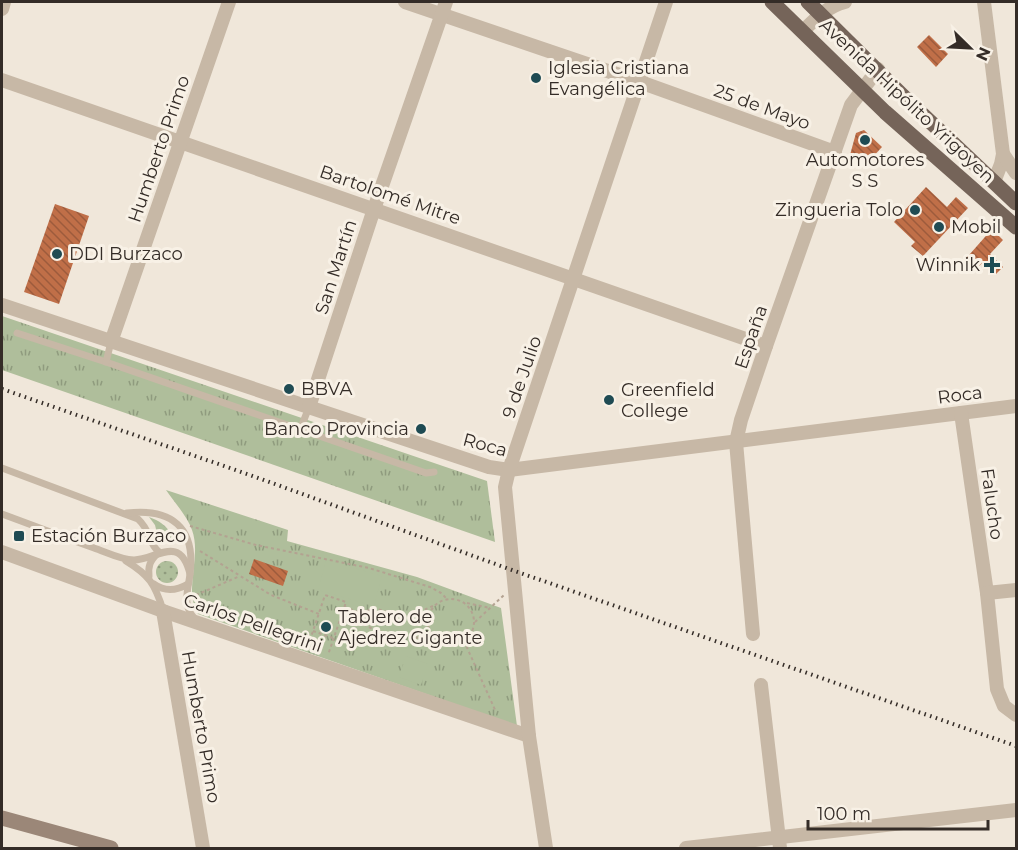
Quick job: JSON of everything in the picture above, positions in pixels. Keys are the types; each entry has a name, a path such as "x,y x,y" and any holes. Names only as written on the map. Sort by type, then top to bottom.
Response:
{"main road":[{"name":"Avenida Hipólito Yrigoyen","path":"772,2 862,89 1017,227"},
{"name":"Avenida Hipólito Yrigoyen","path":"808,2 993,182 1015,198"},
{"path":"2,818 111,849"}],"street":[{"path":"2,9 4,2"},
{"name":"Humberto Primo","path":"111,342 229,2"},
{"name":"25 de Mayo","path":"405,2 444,8 835,152"},
{"name":"9 de Julio","path":"546,849 529,736 505,487 666,2"},
{"path":"802,31 837,3 845,2"},
{"path":"984,2 1003,154 993,182"},
{"name":"San Martín","path":"309,407 374,209 444,8"},
{"name":"España","path":"753,634 736,442 766,346 851,105 878,69"},
{"name":"Bartolomé Mitre","path":"2,80 766,346"},
{"path":"1003,154 1017,173"},
{"name":"Roca","path":"2,305 489,467 509,470 1017,406"},
{"name":"Falucho","path":"961,412 987,593 997,689 1004,706 1017,715"},
{"name":"Carlos Pellegrini","path":"2,552 163,611 529,736"},
{"path":"987,593 1017,590"},
{"name":"Humberto Primo","path":"163,611 203,849"},
{"path":"760,685 779,843"},
{"path":"686,849 779,843 1017,810"}],"lane":[{"path":"17,333 426,473 434,472"},
{"path":"106,362 111,342"},
{"path":"300,430 309,407"},
{"path":"2,468 138,519 146,526 150,541 159,552"},
{"path":"125,513 147,511 159,514 169,518 181,529 187,543 190,574 187,606 191,615 198,622"},
{"path":"2,514 121,558 143,571 161,589 180,589 188,584"},
{"path":"138,560 148,549 150,541"},
{"path":"121,558 138,560 159,552 170,551 180,555 187,563 190,574"},
{"path":"159,552 148,568 163,611"}],"path":[{"path":"181,529 191,525 256,545 369,568 430,587 447,599"},
{"path":"187,543 281,600 319,614"},
{"path":"186,599 240,576"},
{"path":"342,612 374,630 398,636 421,637 450,645 464,641 475,622 513,586"},
{"path":"303,659 325,595 346,602 324,666"},
{"path":"344,607 358,612 377,609 400,616 412,615 447,599 457,599 490,608"},
{"path":"464,602 470,607 475,622"},
{"path":"435,605 430,611 428,626 439,642"},
{"path":"313,631 333,638"},
{"path":"464,641 503,728"}],"green space":[{"path":"2,316 487,481 495,542 2,370"},
{"path":"166,490 288,530 287,541 417,577 501,608 517,726 198,614 192,594 195,541 190,525"},
{"path":"149,517 168,529 172,536 169,542 159,542 155,525"},
{"path":"326,560 382,576 374,606 318,590"},
{"path":"167,561 175,564 178,572 175,580 167,583 159,580 156,572 159,564"},
{"path":"406,656 428,664 421,685 399,677"}],"building":[{"path":"929,35 948,54 936,67 917,47"},
{"name":"Automotores S S","path":"864,130 882,147 869,161 850,155 856,133"},
{"path":"926,187 947,207 956,197 968,208 923,256 911,246 915,242 894,222"},
{"name":"DDI Burzaco","path":"55,204 89,216 59,304 24,292"},
{"path":"992,229 1003,240 990,254 1003,267 995,275 982,263 973,273 962,263"},
{"path":"254,559 288,571 283,586 249,574"}],"railway":[{"path":"2,389 1016,746"}],"place":[{"name":"Iglesia Cristiana Evangélica","path":"536,78"},
{"name":"Automotores S S","path":"865,140"},
{"name":"Zingueria Tolo","path":"915,210"},
{"name":"Mobil","path":"939,227"},
{"name":"DDI Burzaco","path":"57,254"},
{"name":"Winnik","path":"992,265"},
{"name":"BBVA","path":"289,389"},
{"name":"Greenfield College","path":"609,400"},
{"name":"Banco Provincia","path":"421,429"},
{"name":"Estación Burzaco","path":"19,536"},
{"name":"Tablero de Ajedrez Gigante","path":"326,627"}]}
